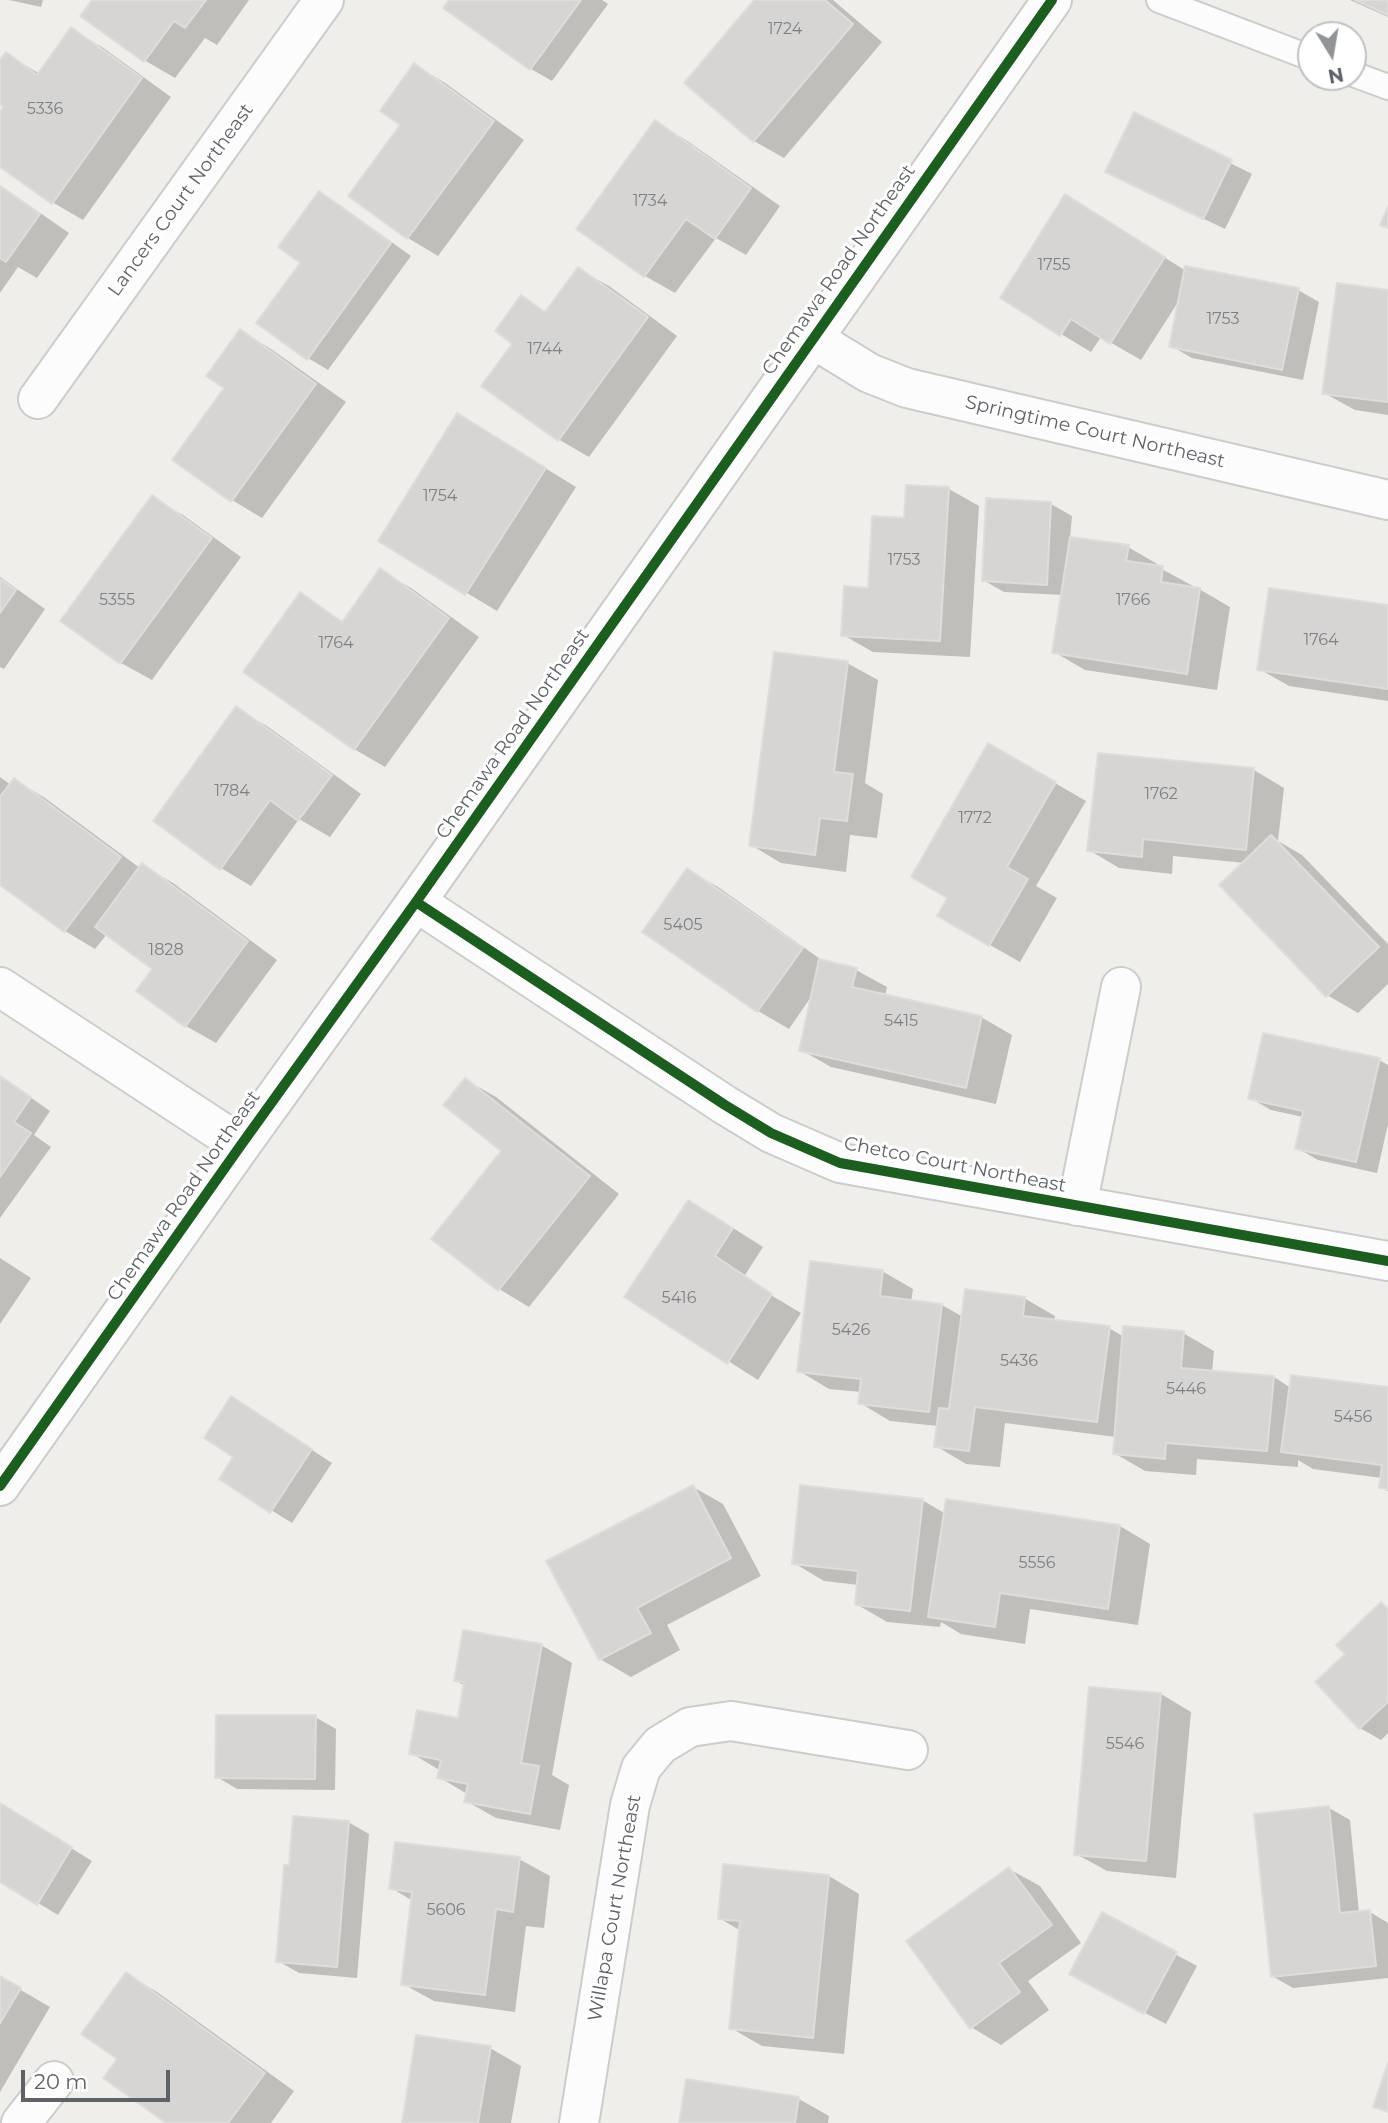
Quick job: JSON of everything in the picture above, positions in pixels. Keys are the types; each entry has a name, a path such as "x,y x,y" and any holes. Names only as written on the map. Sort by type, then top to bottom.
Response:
{"street":[{"name":"Lancers Court Northeast","path":"38,399 324,0"},
{"name":"Chemawa Road Northeast","path":"0,1486 1052,0"},
{"name":"Springtime Court Northeast","path":"812,338 869,373 907,388 1388,500"},
{"name":"Chetco Court Northeast","path":"416,902 771,1133 840,1163 1388,1261"},
{"path":"0,987 241,1145"},
{"path":"1077,1206 1121,987"},
{"name":"Willapa Court Northeast","path":"579,2123 630,1805 640,1768 660,1745 690,1727 731,1721 908,1750"},
{"path":"21,2123 54,2081"}],"lane":[{"path":"1159,0 1297,53"},
{"path":"1367,79 1388,87"}],"building":[{"path":"92,0 206,0 185,28 174,21 144,62 80,16"},
{"path":"449,0 581,0 530,70 443,8"},
{"path":"754,0 825,0 853,24 753,142 684,83"},
{"path":"1355,0 1388,0 1388,15"},
{"path":"71,27 142,78 52,204 0,167 0,112 3,107 0,104 0,60 6,52 37,75"},
{"path":"414,63 494,121 407,239 348,196 400,125 380,111"},
{"path":"1134,112 1232,160 1203,219 1105,172"},
{"path":"655,120 751,188 715,239 686,219 644,277 576,229"},
{"path":"0,186 40,214 6,262 0,258"},
{"path":"319,191 391,243 307,360 256,323 300,263 278,247"},
{"path":"1065,194 1165,257 1110,344 1071,319 1060,336 1000,298"},
{"path":"1388,207 1388,228 1380,225"},
{"path":"1185,266 1299,288 1282,370 1169,347"},
{"path":"578,267 648,317 558,441 481,386 512,344 495,331 521,295 545,312"},
{"path":"1337,283 1388,290 1388,402 1322,394"},
{"path":"240,329 316,384 231,502 172,460 224,388 206,376"},
{"path":"457,413 546,468 465,595 378,541"},
{"path":"906,485 949,487 940,641 841,636 844,586 868,588 872,516 904,518"},
{"path":"152,495 212,538 120,664 60,621"},
{"path":"986,498 1051,502 1047,585 982,581"},
{"path":"1070,537 1129,545 1126,561 1163,566 1161,582 1200,588 1187,674 1052,653"},
{"path":"380,568 449,618 354,750 243,672 300,592 342,622"},
{"path":"0,579 16,590 0,613"},
{"path":"1269,588 1388,605 1388,689 1257,670"},
{"path":"774,652 848,661 834,772 853,774 847,821 820,818 815,855 749,846"},
{"path":"236,706 332,775 298,821 270,800 220,870 153,821"},
{"path":"988,743 1056,782 1007,867 1028,879 989,946 937,916 947,898 911,877"},
{"path":"1098,753 1254,768 1246,850 1143,839 1142,857 1087,851"},
{"path":"14,778 121,857 64,932 0,885 0,797"},
{"path":"1271,835 1379,947 1326,997 1219,885"},
{"path":"142,863 248,941 185,1027 136,991 152,969 95,927"},
{"path":"687,868 803,948 757,1012 642,932"},
{"path":"819,959 857,968 852,987 982,1016 966,1088 799,1051"},
{"path":"1263,1033 1380,1058 1356,1162 1295,1149 1303,1111 1248,1099"},
{"path":"0,1076 31,1097 14,1122 31,1133 0,1177"},
{"path":"465,1078 590,1176 498,1291 431,1239 501,1151 443,1105"},
{"path":"688,1200 733,1228 715,1256 772,1294 727,1364 624,1297"},
{"path":"810,1261 883,1270 880,1296 942,1304 929,1412 858,1404 861,1379 797,1372"},
{"path":"965,1289 1025,1297 1023,1316 1110,1326 1097,1422 975,1407 969,1451 934,1447 939,1408 949,1409"},
{"path":"1123,1326 1184,1331 1181,1368 1274,1376 1267,1451 1166,1443 1165,1459 1113,1454"},
{"path":"1291,1375 1388,1387 1388,1489 1379,1488 1382,1465 1281,1452"},
{"path":"231,1396 312,1449 270,1513 219,1479 233,1457 204,1438"},
{"path":"693,1485 731,1558 637,1608 651,1633 599,1660 546,1561"},
{"path":"800,1485 923,1499 910,1611 855,1605 858,1571 792,1564"},
{"path":"946,1499 1120,1525 1108,1609 1000,1593 995,1627 928,1617"},
{"path":"1381,1602 1388,1609 1388,1702 1359,1729 1315,1682 1345,1654 1336,1645"},
{"path":"463,1630 542,1644 521,1763 539,1766 530,1814 464,1802 468,1784 437,1778 441,1760 409,1754 417,1710 458,1718 464,1682 454,1681"},
{"path":"1089,1687 1161,1693 1146,1861 1074,1855"},
{"path":"216,1715 316,1715 315,1779 215,1778"},
{"path":"0,1803 72,1847 37,1905 0,1882"},
{"path":"1329,1806 1340,1913 1370,1910 1376,1966 1271,1977 1254,1814"},
{"path":"293,1816 349,1821 337,1967 276,1962 284,1865 289,1865"},
{"path":"395,1842 520,1857 513,1912 496,1909 485,1995 401,1985 412,1892 389,1889"},
{"path":"723,1864 829,1875 813,2038 729,2029 740,1921 718,1919"},
{"path":"1009,1867 1052,1925 999,1963 1020,1992 970,2029 906,1941"},
{"path":"1102,1912 1177,1952 1144,2014 1069,1974"},
{"path":"126,1972 265,2073 228,2123 166,2123 103,2078 117,2059 81,2034"},
{"path":"0,1976 21,1988 0,2023"},
{"path":"416,2035 491,2046 478,2123 402,2123"},
{"path":"1388,2063 1388,2112 1373,2107"},
{"path":"686,2079 799,2097 795,2123 679,2123"}],"cycle path":[{"path":"0,1486 1052,0"},
{"path":"416,902 725,1105 771,1133 840,1163 1388,1261"}]}
